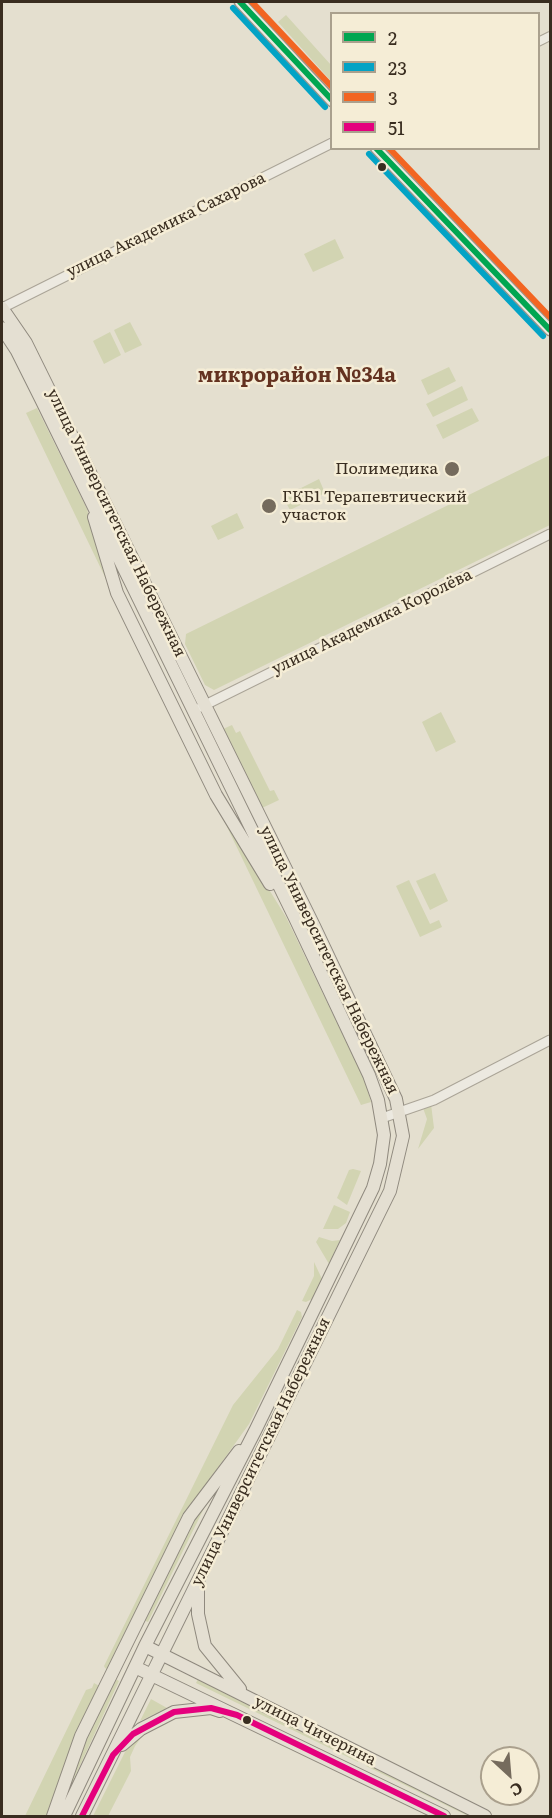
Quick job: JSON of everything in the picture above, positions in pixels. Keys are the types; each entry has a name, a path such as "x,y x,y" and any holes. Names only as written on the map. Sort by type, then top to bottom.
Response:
{"main road":[{"path":"240,2 330,99"},
{"path":"378,150 550,330"},
{"name":"улица Университетская Набережная","path":"2,308 26,343 200,708 369,1076 382,1118 384,1135 373,1188 256,1429 145,1646 64,1816"},
{"name":"улица Университетская Набережная","path":"2,328 17,351 384,1072 400,1113 404,1136 390,1191 153,1676 82,1816"},
{"path":"86,490 117,593 216,795 295,918"},
{"path":"53,1816 81,1736 189,1517 256,1429"},
{"path":"199,1581 198,1614 205,1646 245,1695"},
{"name":"улица Чичерина","path":"145,1646 485,1816"},
{"name":"улица Чичерина","path":"135,1667 444,1816"},
{"path":"113,1755 141,1729 174,1712 211,1708 237,1715"}],"street":[{"name":"улица Академика Сахарова","path":"2,308 330,144"},
{"name":"улица Академика Королёва","path":"200,708 550,534"},
{"path":"382,1118 434,1100 550,1040"}],"green space":[{"path":"286,15 330,64 330,80 278,22"},
{"path":"335,239 344,258 313,272 304,254"},
{"path":"130,322 142,345 125,353 114,330"},
{"path":"110,332 121,355 104,364 93,341"},
{"path":"449,367 456,381 428,395 421,380"},
{"path":"462,386 468,400 433,417 426,404"},
{"path":"37,408 87,509 94,538 118,604 26,413"},
{"path":"472,408 479,421 443,439 436,425"},
{"path":"550,455 550,525 214,690 205,685 185,644 186,634"},
{"path":"319,479 325,493 290,510 283,497"},
{"path":"237,513 244,528 218,540 211,526"},
{"path":"441,712 456,742 436,752 422,722"},
{"path":"232,725 236,733 240,731 270,791 274,790 279,800 262,808 223,729"},
{"path":"216,804 286,917 365,1081 371,1102 361,1105"},
{"path":"435,873 448,901 430,910 416,881"},
{"path":"409,880 430,924 439,920 442,927 420,937 396,886"},
{"path":"431,1104 434,1128 418,1149 427,1119 423,1108"},
{"path":"349,1170 361,1171 347,1205 337,1198"},
{"path":"334,1205 350,1212 346,1223 338,1229 323,1229"},
{"path":"319,1237 332,1241 340,1240 329,1264 316,1242"},
{"path":"314,1262 322,1279 312,1299 302,1301 314,1276"},
{"path":"297,1310 301,1312 302,1317 249,1424 192,1504 109,1670 105,1668 233,1405 278,1349"},
{"path":"213,1490 148,1622 143,1620 193,1518"},
{"path":"114,1678 119,1681 58,1813 84,1739"},
{"path":"198,1679 360,1759 358,1762 196,1683"},
{"path":"94,1683 101,1687 49,1816 25,1816 86,1690 92,1688"},
{"path":"151,1699 167,1708 140,1721"},
{"path":"164,1722 168,1723 143,1735 135,1746 130,1757 131,1771 108,1816 93,1816 126,1750 141,1735"},
{"path":"368,1763 478,1816 468,1816 366,1766"}],"transit line":[{"name":"2","path":"240,2 330,98"},
{"name":"3","path":"252,2 330,85"},
{"name":"23","path":"233,8 325,107"},
{"name":"2","path":"378,150 550,330"},
{"name":"3","path":"391,150 550,317"},
{"name":"23","path":"369,154 543,336"},
{"name":"51","path":"82,1816 113,1755 133,1734 174,1712 211,1708 237,1715 444,1816"}],"place":[{"name":"Полимедика","path":"452,469"},
{"name":"ГКБ1 Терапевтический участок","path":"269,506"}],"district":[{"name":"микрорайон №34а","path":"297,376"}]}
